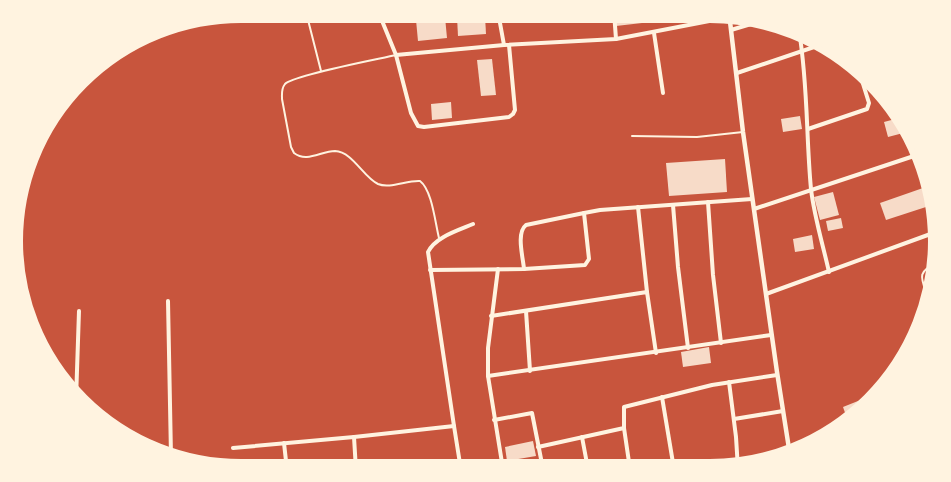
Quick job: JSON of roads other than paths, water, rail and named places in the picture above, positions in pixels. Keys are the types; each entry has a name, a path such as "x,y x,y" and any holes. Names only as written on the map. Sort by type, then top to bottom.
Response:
{"street":[{"path":"382,20 396,55 411,113 418,126 424,127 509,117 513,114 515,110 507,45 500,20"},
{"path":"615,20 616,39"},
{"path":"396,55 507,45 616,39 654,33 709,20"},
{"path":"730,21 752,199 777,375 790,447"},
{"path":"731,30 752,24"},
{"path":"654,33 663,93"},
{"path":"800,39 808,129 811,190 829,272"},
{"path":"737,73 815,47"},
{"path":"808,129 867,109 869,103 862,81"},
{"path":"754,209 914,156"},
{"path":"524,268 521,233 526,225 600,210 752,199"},
{"path":"708,202 713,275 721,343"},
{"path":"673,205 688,348"},
{"path":"638,207 656,353"},
{"path":"430,270 524,268 582,265 588,263 584,213"},
{"path":"460,462 428,252 433,244 439,240 473,224"},
{"path":"766,294 931,234"},
{"path":"498,269 488,348 488,376 502,462"},
{"path":"492,316 647,292"},
{"path":"168,301 171,450"},
{"path":"76,388 79,311"},
{"path":"526,311 530,371"},
{"path":"488,376 771,335"},
{"path":"629,462 624,428 624,407 729,382 777,375"},
{"path":"729,382 737,460"},
{"path":"662,397 673,462"},
{"path":"734,419 783,410"},
{"path":"494,420 532,413 541,462"},
{"path":"233,448 454,426"},
{"path":"538,447 624,428"},
{"path":"354,437 356,462"},
{"path":"582,437 587,462"},
{"path":"284,443 287,462"}],"lane":[{"path":"308,20 321,72"},
{"path":"396,55 321,72 289,81 285,84 282,91 291,147 294,153 302,157 334,151 340,152 376,183 382,185 420,181 425,185 428,192 439,240"},
{"path":"632,136 697,137 743,132"},
{"path":"925,290 922,274 930,266"}]}
